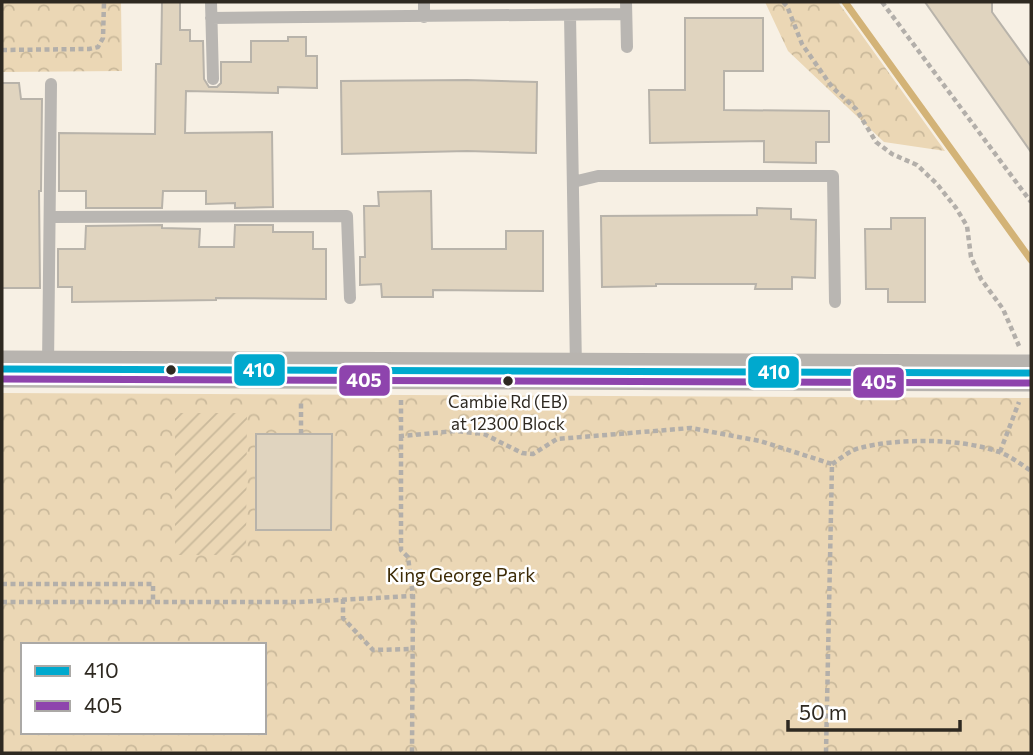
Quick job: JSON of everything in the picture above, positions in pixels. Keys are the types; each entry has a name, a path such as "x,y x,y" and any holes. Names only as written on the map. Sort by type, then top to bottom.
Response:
{"main road":[{"path":"2,369 1023,374"}],"lane":[{"path":"211,2 213,79"},
{"path":"424,2 424,17"},
{"path":"211,18 570,15 626,8 627,47"},
{"path":"570,15 576,372"},
{"path":"48,369 51,84"},
{"path":"573,182 598,176 833,176 835,302"},
{"path":"50,216 347,216 350,298"}],"path":[{"path":"2,50 98,47 103,38 104,2"},
{"path":"783,2 803,44 832,87 856,109 876,142 891,153 917,165 956,208 967,226 971,257 981,279 1003,309 1023,374 1000,452"},
{"path":"882,2 1031,202"},
{"path":"301,400 301,434"},
{"path":"401,400 401,550 408,557 413,596 412,753"},
{"path":"401,436 457,431 484,434 522,453 533,454 557,439 691,428 760,441 832,464 858,448 903,442 973,445 1000,452 1031,471"},
{"path":"826,753 832,464"},
{"path":"2,584 149,582 153,584 153,602"},
{"path":"2,602 299,602 413,596"},
{"path":"343,598 343,618 373,650 413,649"}],"green space":[{"path":"2,2 121,2 122,71 2,72"},
{"path":"765,2 838,2 945,151 884,142 788,51"},
{"name":"King George Park","path":"2,393 1031,398 1031,753 2,753"},
{"path":"175,413 247,413 246,555 175,555"}],"building":[{"path":"162,2 180,2 180,30 190,30 190,41 203,41 204,79 209,87 217,87 221,83 221,62 251,62 251,41 288,41 288,37 306,37 306,56 317,56 317,88 278,87 278,93 186,91 185,133 272,132 273,207 235,208 235,203 206,204 206,191 163,191 162,208 86,208 86,191 59,191 59,133 155,134 156,64 161,64"},
{"path":"925,2 992,2 992,12 1031,66 1031,152"},
{"path":"685,18 763,18 763,71 724,71 724,110 829,111 829,142 816,142 816,163 764,162 764,141 650,143 649,90 685,90"},
{"path":"341,81 537,82 536,153 467,151 342,154"},
{"path":"2,83 19,83 21,99 42,99 40,288 2,288"},
{"path":"431,191 432,249 506,249 506,231 543,231 543,291 433,290 433,297 382,297 381,284 360,285 360,257 365,257 364,206 379,206 378,192"},
{"path":"757,208 791,209 791,219 816,220 815,278 792,277 792,289 755,289 756,284 602,287 601,216 757,215"},
{"path":"891,218 925,218 925,302 888,302 888,289 866,289 865,229 891,229"},
{"path":"162,225 162,228 200,229 199,247 234,247 235,225 273,225 273,232 313,232 313,249 326,249 326,299 216,298 72,302 72,287 58,287 58,249 85,249 86,226"},
{"path":"256,434 332,434 331,530 256,530"}],"waterway":[{"path":"845,2 1031,260"}],"transit line":[{"name":"410","path":"2,369 1031,373"},
{"name":"405","path":"2,379 1031,383"}],"place":[{"name":"Cambie Rd (EB) at 12300 Block","path":"508,381"}]}
